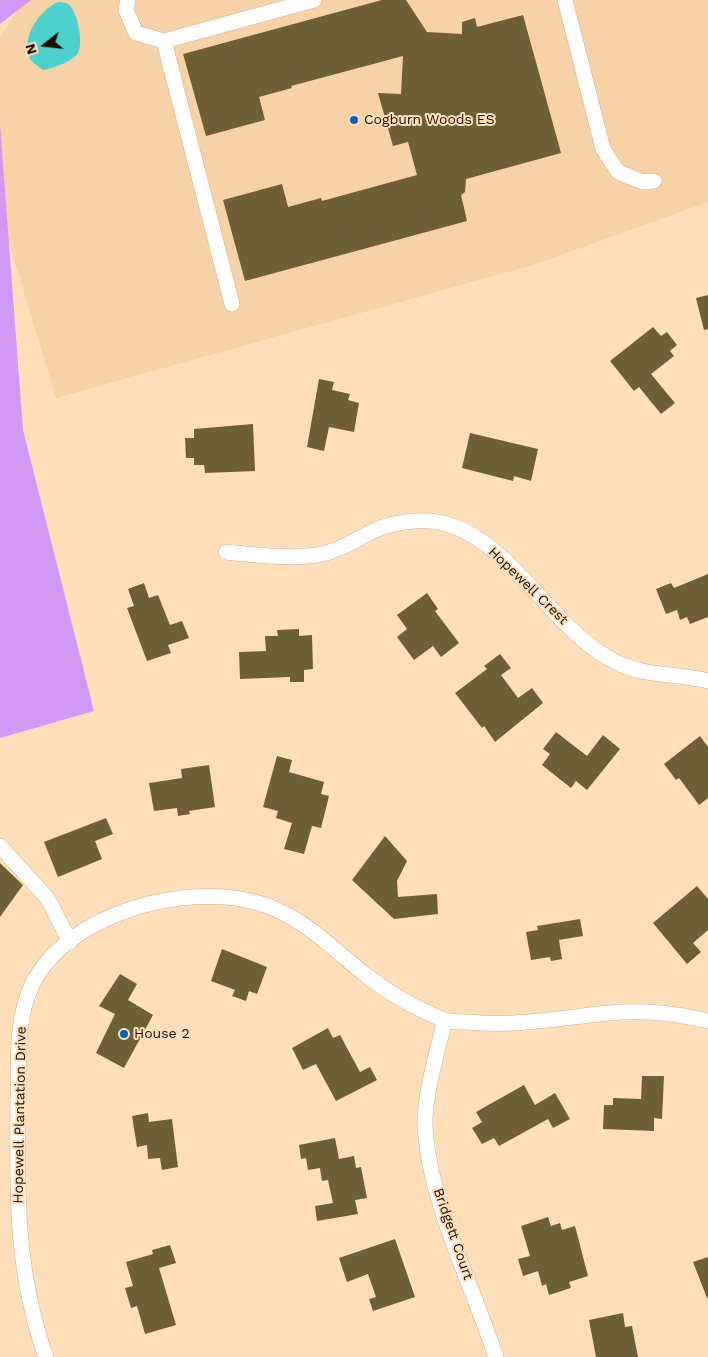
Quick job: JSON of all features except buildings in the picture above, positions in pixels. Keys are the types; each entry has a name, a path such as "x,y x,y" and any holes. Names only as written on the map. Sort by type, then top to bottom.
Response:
{"street":[{"path":"128,0 126,10 136,34 164,41 314,0"},
{"path":"565,0 603,149 618,172 643,182 654,181"},
{"path":"164,41 232,304"},
{"name":"Hopewell Crest","path":"226,552 287,556 318,555 353,542 374,530 396,524 422,521 446,523 479,540 499,556 585,640 615,662 638,672 708,681"},
{"path":"0,846 48,899 70,942"},
{"name":"Hopewell Plantation Drive","path":"46,1357 29,1298 22,1258 16,1197 19,1038 24,1008 33,983 49,961 70,942 111,916 161,901 228,896 256,902 283,912 301,922 365,975 398,998 445,1020 486,1024 530,1024 611,1013 675,1013 708,1021"},
{"name":"Bridgett Court","path":"445,1020 436,1055 425,1123 428,1150 439,1199 496,1357"}],"shaded area":[{"path":"0,0 31,0 0,24"},
{"name":"Cogburn Woods ES","path":"23,0 708,0 708,202 533,265 56,398 0,213 0,38"},
{"path":"0,124 23,430 94,711 0,738"}],"water":[{"path":"58,2 66,3 73,11 80,34 80,48 78,53 67,62 43,70 31,60 27,44 29,35 38,19"}],"place":[{"name":"Cogburn Woods ES","path":"354,120"},
{"name":"House 2","path":"124,1034"}]}
